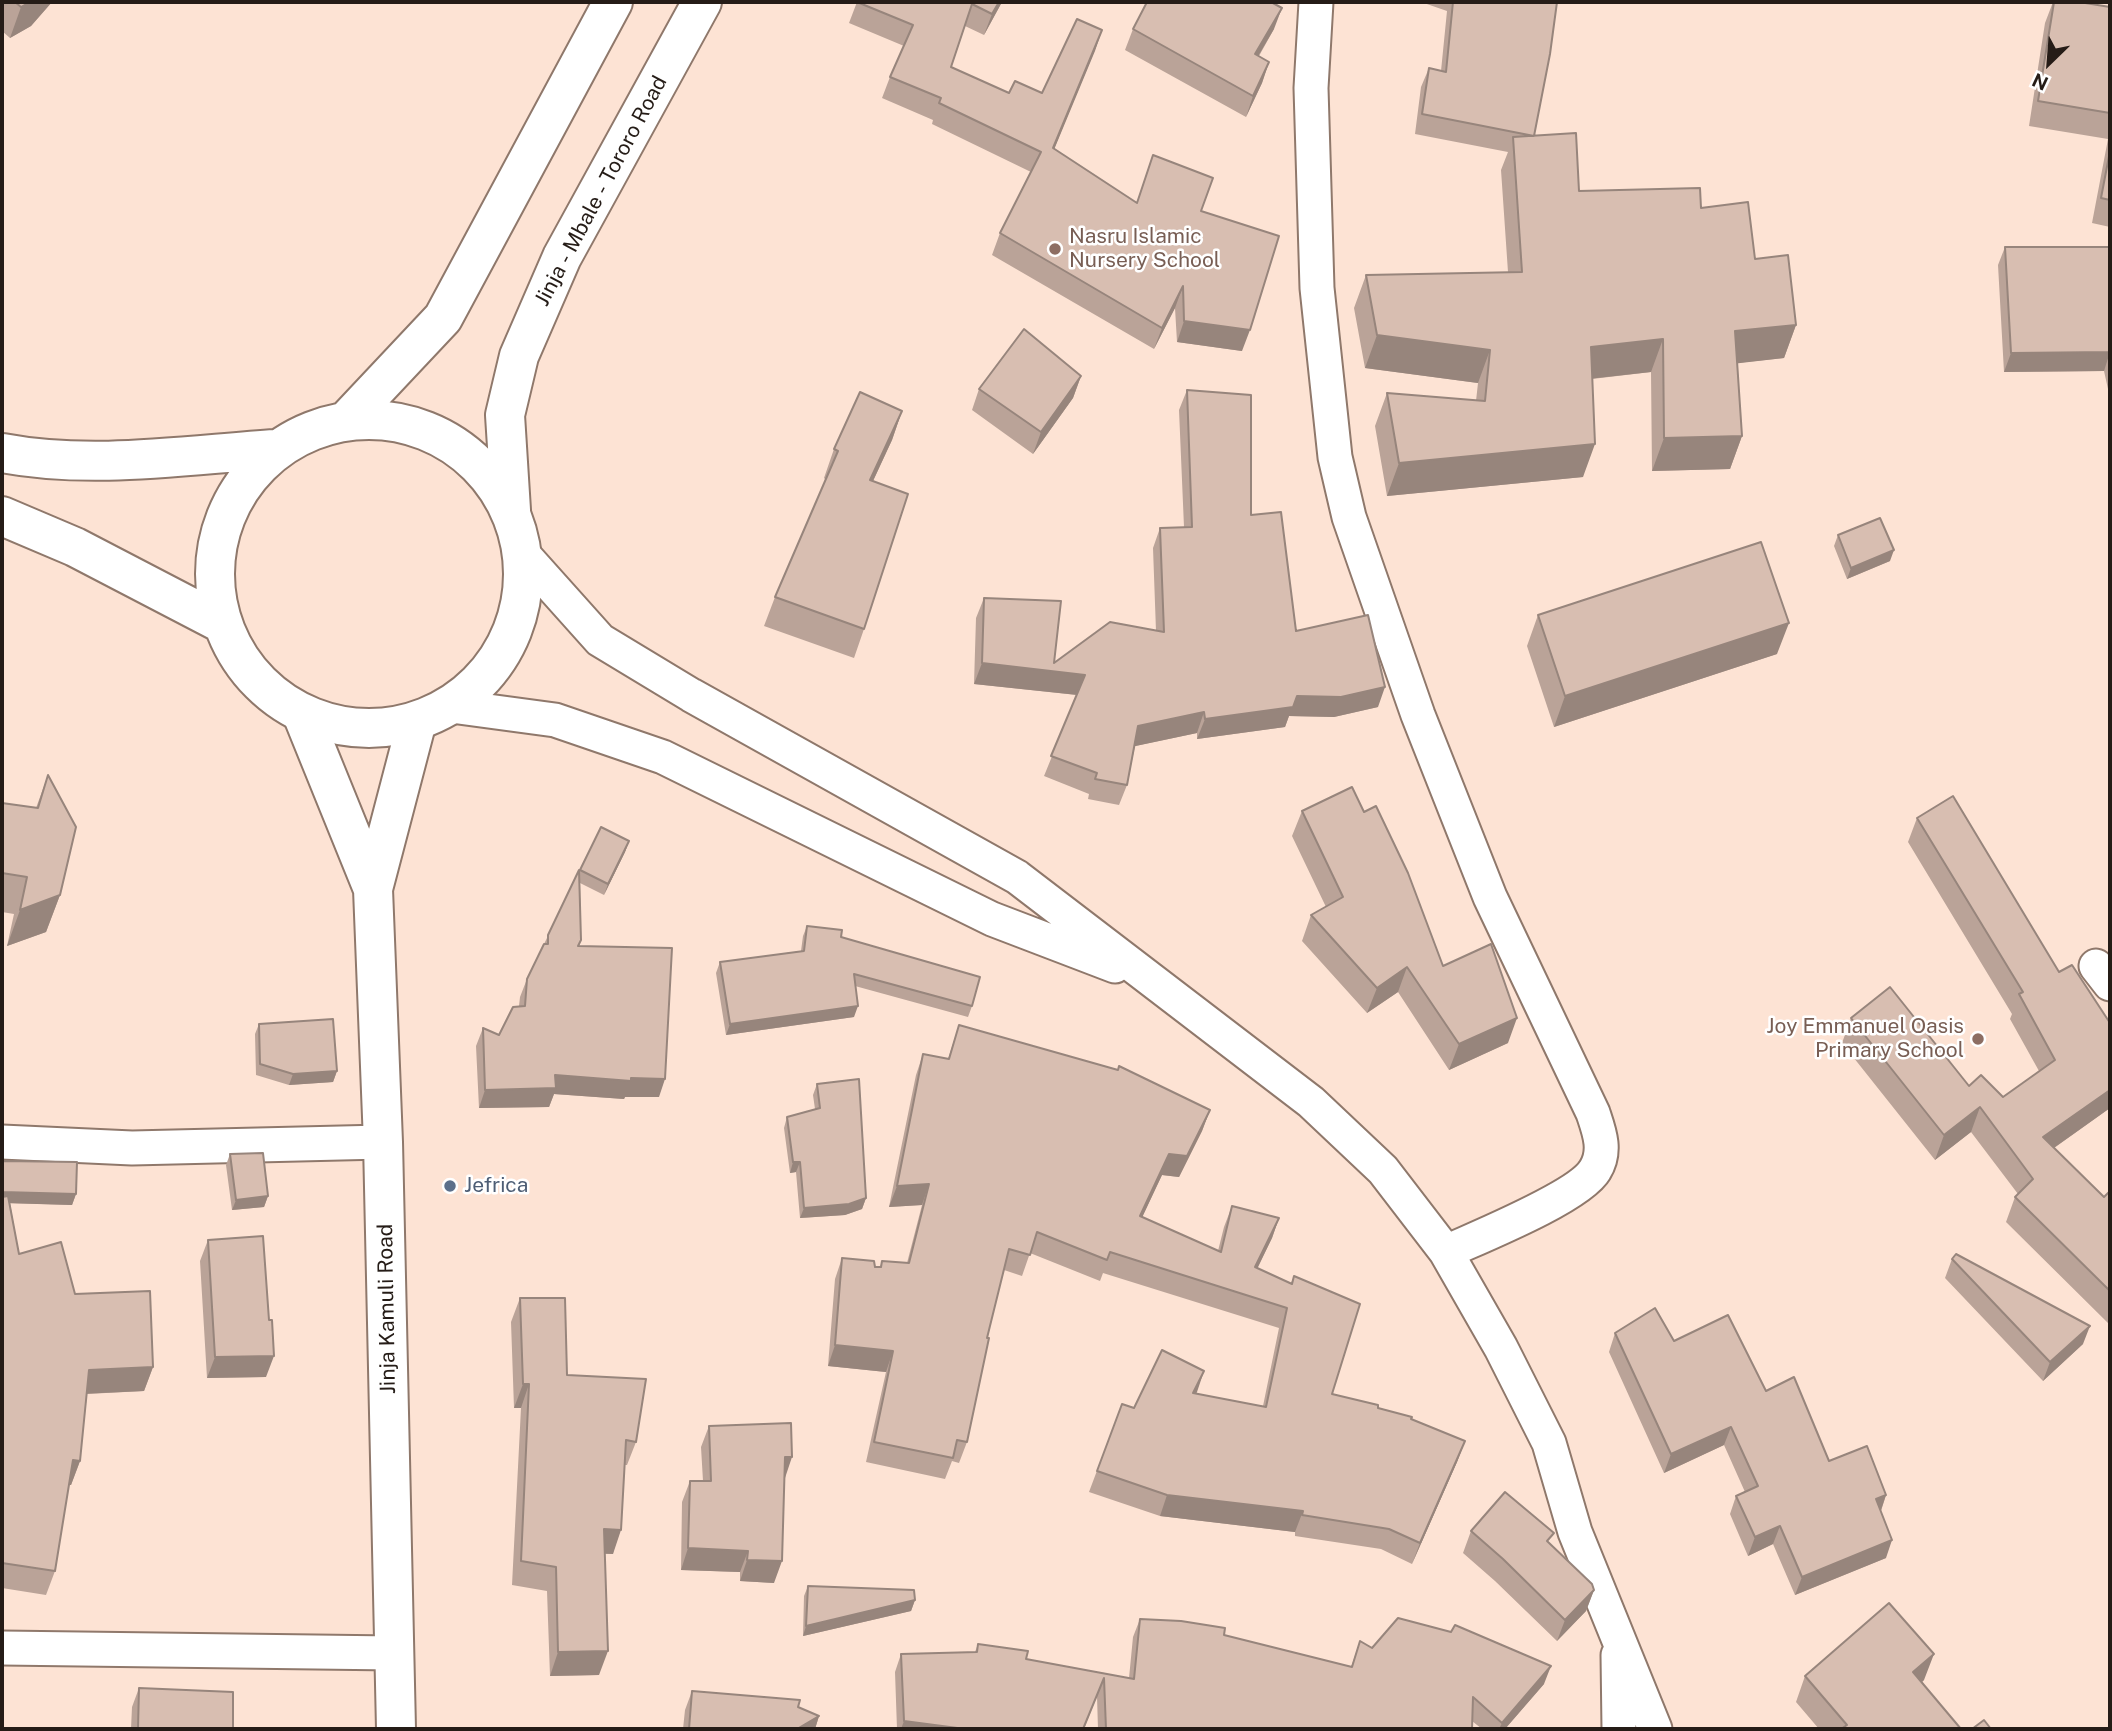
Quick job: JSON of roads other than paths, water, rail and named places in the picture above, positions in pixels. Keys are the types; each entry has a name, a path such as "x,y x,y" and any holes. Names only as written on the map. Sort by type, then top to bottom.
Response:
{"main road":[{"path":"2,453 33,459 93,461 276,449 348,419 443,318 613,2"},
{"name":"Jinja - Mbale - Tororo Road","path":"511,510 505,415 519,356 562,257 702,2"},
{"path":"276,449 233,497 213,559 221,623 256,679 302,714 359,728 416,721 451,706 494,666 520,612 523,554 511,510 483,468 445,438 398,421 348,419"},
{"path":"2,516 75,547 221,623"},
{"name":"Jinja Kamuli Road","path":"302,714 373,889"},
{"name":"Jinja Kamuli Road","path":"396,1729 383,1142 373,889 416,721"}],"street":[{"path":"1316,2 1311,88 1317,288 1335,457 1349,517 1418,715 1490,897 1593,1113 1602,1143 1596,1169 1574,1191 1446,1252"},
{"path":"523,554 600,640 691,695 1017,877 1311,1102 1383,1170 1446,1252 1501,1348 1549,1443 1575,1532 1655,1729"},
{"path":"451,706 555,720 663,757 992,919 1150,979"},
{"path":"2,1142 132,1149 383,1142"},
{"path":"1618,1636 1619,1729"},
{"path":"2,1648 394,1653"}],"place":[{"name":"Nasru Islamic Nursery School","path":"1055,249"},
{"name":"Joy Emmanuel Oasis Primary School","path":"1978,1039"},
{"name":"Jefrica","path":"450,1186"}]}
